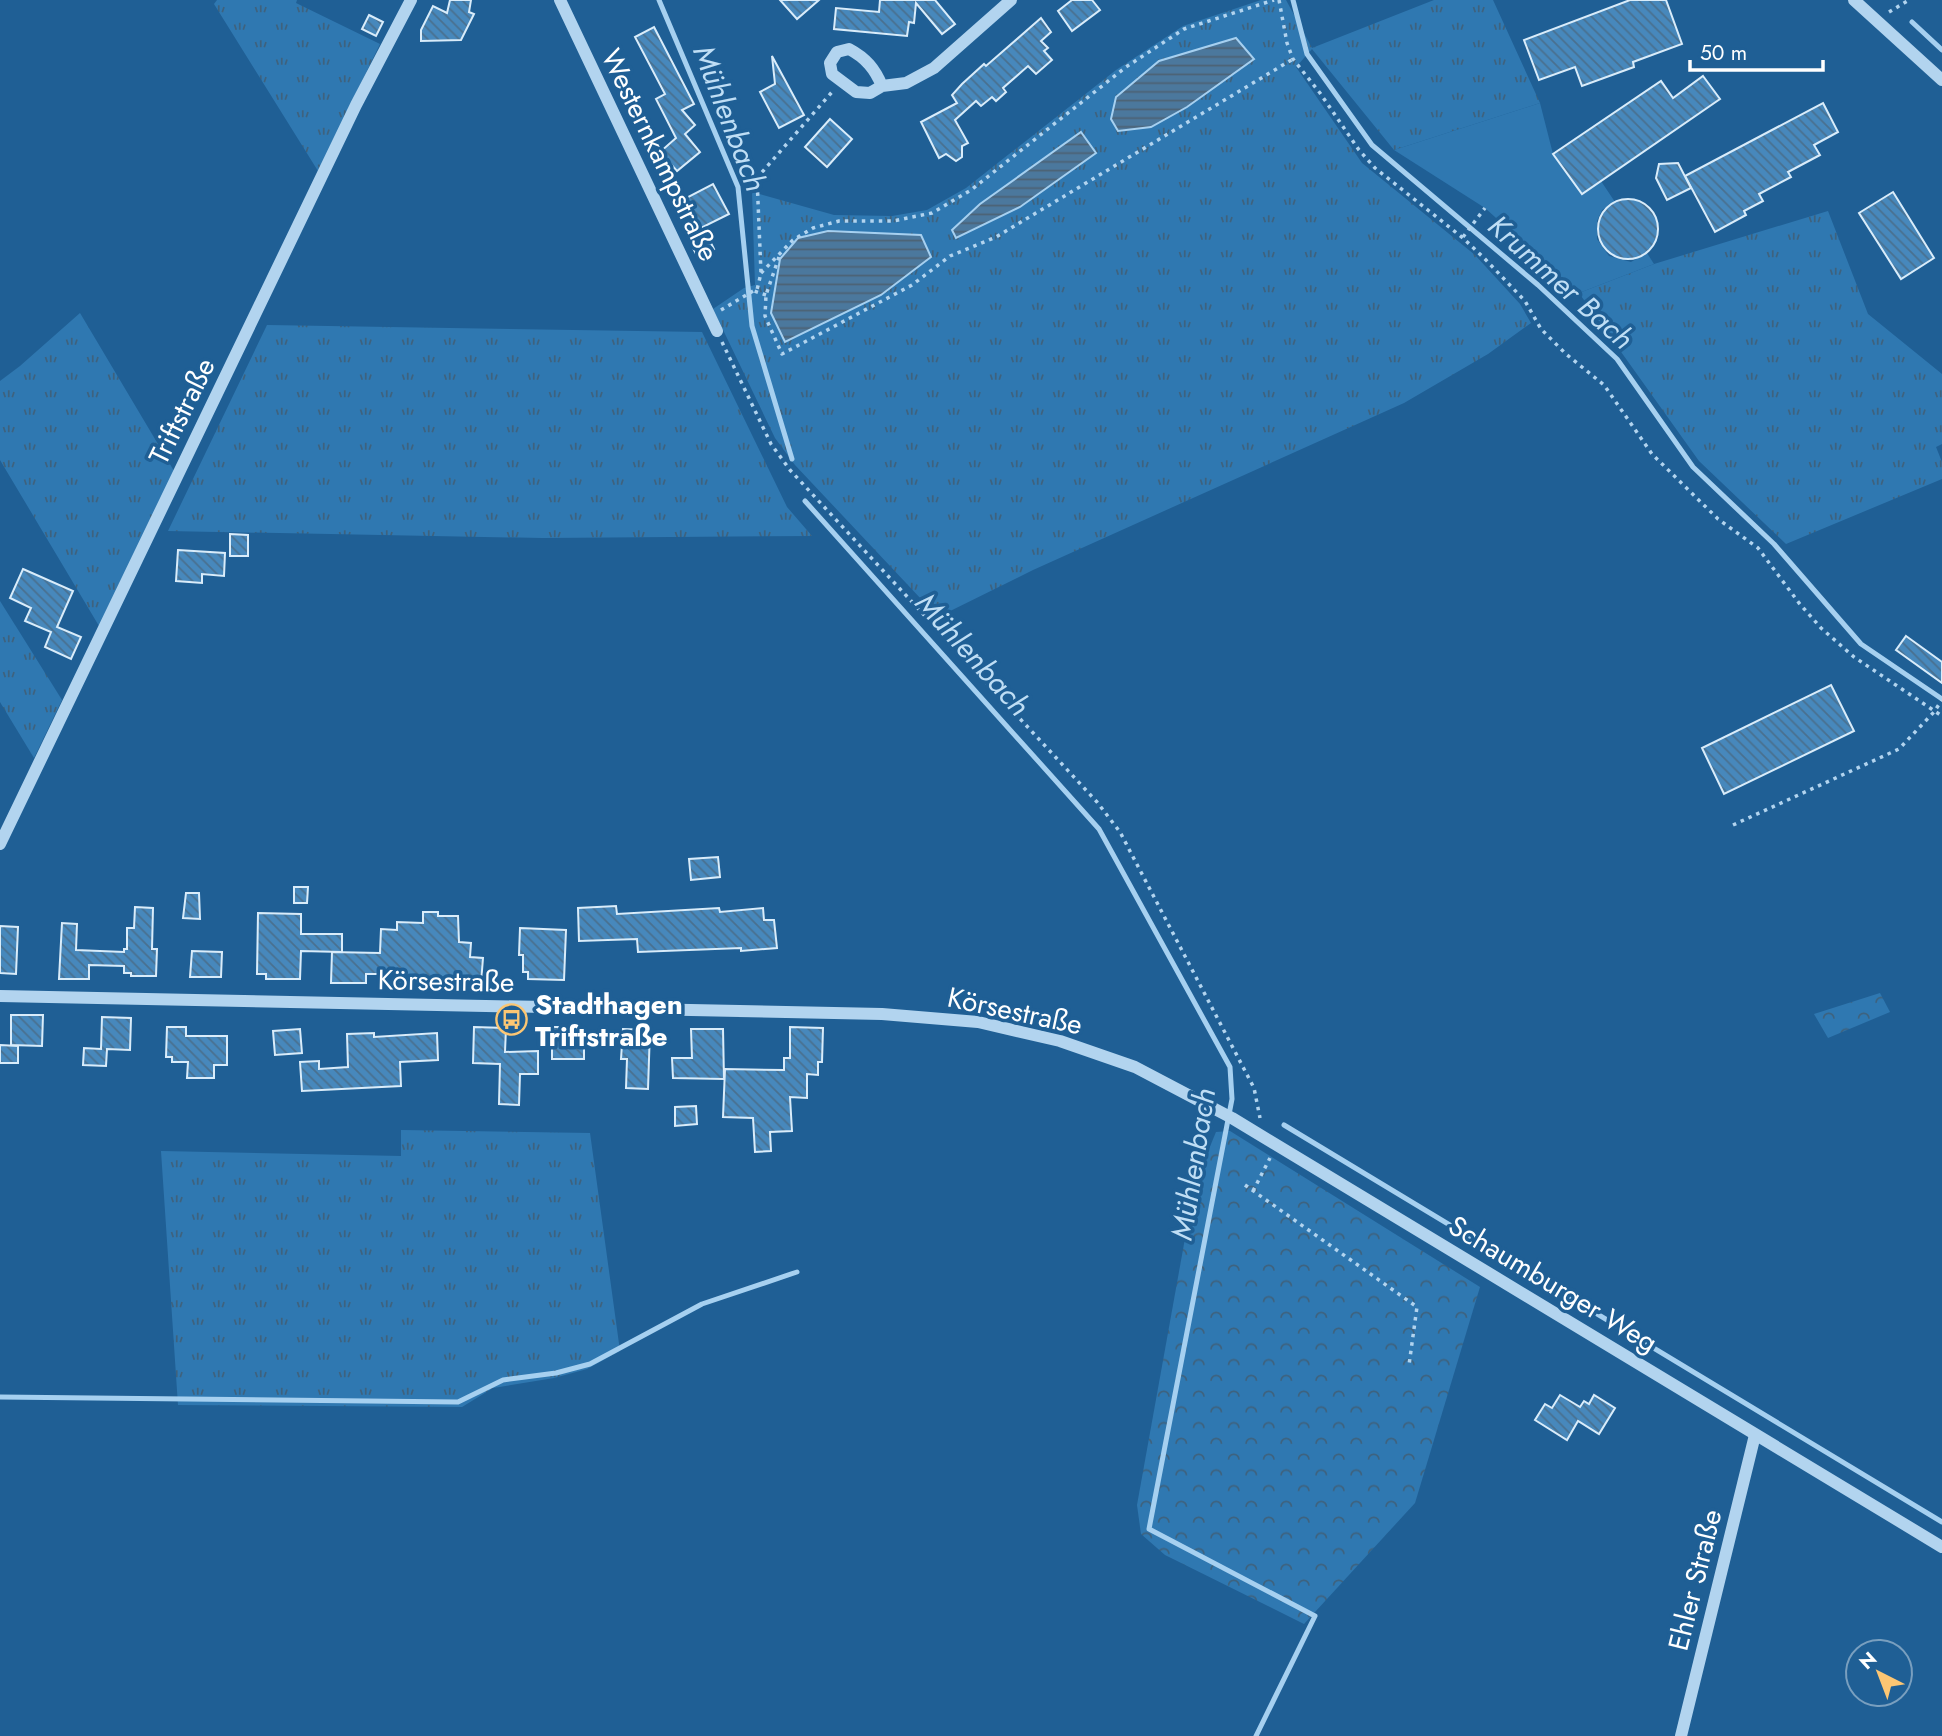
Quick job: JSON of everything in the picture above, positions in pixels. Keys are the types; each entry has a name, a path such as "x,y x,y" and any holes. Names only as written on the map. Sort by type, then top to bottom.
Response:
{"street":[{"name":"Triftstraße","path":"0,844 356,105 411,0"},
{"name":"Westernkampstraße","path":"560,0 717,331"},
{"path":"882,86 875,70 860,55 849,49 837,52 830,63 832,74 856,92 870,93 882,86 906,83 934,68 1011,0"},
{"path":"1854,0 1942,80"},
{"name":"Körsestraße","path":"0,996 883,1014 978,1022 1060,1041 1135,1068"},
{"name":"Schaumburger Weg","path":"1135,1068 1264,1137 1942,1547"},
{"name":"Ehler Straße","path":"1681,1736 1755,1435"}],"path":[{"path":"761,273 793,240 813,228 839,221 893,220 932,213 971,190 1126,67 1184,29 1273,0"},
{"path":"1279,0 1287,43 1293,59 1375,168 1462,238 1525,301 1541,329 1604,385 1652,454 1718,519 1758,548 1821,628 1854,657 1942,716"},
{"path":"1875,19 1909,0"},
{"path":"779,257 766,295 765,316 782,354 912,285 950,256 996,237 1293,59"},
{"path":"710,317 743,295 757,290 761,273 757,178 841,82"},
{"path":"1462,238 1485,208"},
{"path":"754,291 766,295"},
{"path":"717,331 771,444 790,470 1097,802 1120,832 1254,1088 1264,1137"},
{"path":"1733,825 1899,749 1941,702"},
{"path":"1253,1191 1277,1145"},
{"path":"1245,1185 1417,1307 1409,1365"}],"green space":[{"path":"217,0 297,0 296,3 380,44 318,171 214,4"},
{"path":"1261,0 1286,0 1312,48 1434,0 1493,0 1540,103 1394,150 1312,49 1296,67 1362,163 1475,255 1520,304 1531,323 1488,354 1404,403 1033,570 938,617 795,465 775,438 713,309 744,288 755,285 752,192 834,215 892,216 927,210 966,188 1116,70 1183,26","holes":["1081,133 1096,153 1020,207 956,238 953,230 980,204","921,235 931,257 881,295 784,341"]},
{"path":"1540,103 1553,154 1582,193 1601,181 1615,202 1602,210 1597,221 1597,239 1609,256 1631,262 1647,253 1654,264 1579,293 1485,208 1394,150"},
{"path":"1828,211 1868,314 1942,374 1942,444 1936,447 1942,462 1942,479 1786,544 1699,461 1579,293 1654,264"},
{"path":"80,313 174,471 99,626 0,460 0,381"},
{"path":"267,325 702,332 787,507 812,536 543,538 168,531"},
{"path":"0,601 62,700 34,758 0,702"},
{"path":"1880,993 1890,1012 1828,1038 1814,1014"},
{"path":"401,1130 590,1133 620,1351 587,1369 554,1378 493,1388 462,1407 178,1405 161,1151 401,1156"},
{"path":"1230,1131 1480,1287 1415,1503 1304,1624 1165,1555 1141,1534 1137,1505 1195,1183 1216,1132"}],"shaded area":[{"path":"1236,38 1254,59 1187,107 1151,127 1118,131 1111,119 1116,97 1159,61"},
{"path":"1081,132 1096,153 1020,207 956,238 952,230 980,204"},
{"path":"828,231 921,235 931,257 881,295 785,342 771,313 780,259 798,238"}],"building":[{"path":"450,0 471,0 469,12 474,14 461,40 421,41 421,30 433,6 447,13"},
{"path":"780,0 819,0 797,19"},
{"path":"880,0 935,0 955,24 942,34 916,3 914,23 909,22 907,36 834,29 836,8 879,12"},
{"path":"1072,0 1092,0 1100,10 1072,31 1058,11"},
{"path":"1630,0 1666,0 1682,44 1633,62 1634,67 1582,86 1575,67 1539,80 1524,40"},
{"path":"369,15 383,22 376,36 362,29"},
{"path":"1041,18 1051,32 1041,41 1048,48 1044,51 1052,60 1036,74 1028,66 1003,88 1006,92 996,101 992,97 981,106 976,101 955,120 968,143 962,146 962,157 956,161 946,154 939,158 921,122 957,103 952,95 962,84"},
{"path":"654,27 694,104 682,110 695,125 685,134 700,152 677,171 660,152 676,138 656,99 665,94 635,37"},
{"path":"772,56 804,115 779,128 760,92 775,84"},
{"path":"1703,76 1720,99 1582,194 1553,154 1661,81 1673,98"},
{"path":"1823,103 1838,132 1814,145 1820,155 1788,172 1791,177 1759,194 1763,201 1744,211 1746,215 1715,232 1685,176"},
{"path":"830,119 852,139 827,167 805,147"},
{"path":"1678,163 1691,188 1667,200 1656,178 1659,164"},
{"path":"713,184 729,214 701,228 688,203 688,197"},
{"path":"1893,192 1934,258 1901,279 1859,213"},
{"path":"1628,199 1645,204 1653,212 1658,229 1653,246 1645,254 1628,259 1611,254 1603,246 1598,229 1603,212 1611,204"},
{"path":"704,229 714,249 698,258 688,238"},
{"path":"230,534 248,535 248,556 230,556"},
{"path":"178,550 225,553 224,576 202,574 202,583 176,581"},
{"path":"23,569 73,591 57,627 81,637 71,659 45,647 51,632 25,621 31,608 10,598"},
{"path":"1906,636 1942,662 1942,683 1896,650"},
{"path":"1831,685 1854,731 1724,794 1702,748"},
{"path":"718,857 720,877 691,880 689,859"},
{"path":"294,887 308,887 307,903 294,903"},
{"path":"186,893 199,893 200,919 183,918"},
{"path":"616,906 617,914 719,908 720,912 763,908 764,920 774,920 777,948 638,952 637,939 579,941 578,908"},
{"path":"135,907 153,908 152,949 157,949 156,976 131,976 131,973 124,973 124,966 89,965 89,979 59,979 62,923 77,924 76,950 124,952 124,949 127,949 127,928 134,928"},
{"path":"423,912 438,912 438,916 458,916 459,942 471,943 470,957 483,958 481,983 396,981 396,974 366,974 366,983 331,983 332,952 380,953 381,929 397,930 397,922 423,923"},
{"path":"258,913 301,914 301,934 342,934 342,952 301,951 300,979 266,979 266,974 257,974"},
{"path":"0,926 18,927 16,974 0,973"},
{"path":"520,928 566,930 564,980 528,979 528,972 523,972 523,955 519,955"},
{"path":"192,951 222,952 221,977 190,977"},
{"path":"11,1015 43,1015 42,1046 11,1045"},
{"path":"102,1017 131,1018 130,1050 107,1049 106,1066 83,1065 84,1048 101,1049"},
{"path":"167,1027 186,1027 186,1036 227,1036 227,1065 214,1065 214,1078 187,1078 188,1062 172,1062 172,1057 166,1057"},
{"path":"474,1027 506,1028 505,1052 538,1051 538,1074 520,1074 519,1105 499,1104 500,1064 473,1063"},
{"path":"552,1027 584,1027 584,1059 552,1059"},
{"path":"790,1027 823,1028 822,1062 818,1062 818,1075 807,1074 807,1098 790,1097 792,1131 770,1132 771,1151 755,1152 753,1118 723,1117 725,1069 784,1070 784,1058 790,1058"},
{"path":"300,1029 302,1053 275,1055 273,1031"},
{"path":"623,1029 650,1030 648,1089 626,1088 627,1059 621,1059"},
{"path":"691,1029 723,1029 724,1079 673,1078 672,1058 692,1058"},
{"path":"374,1033 374,1037 437,1033 438,1060 400,1062 401,1086 302,1091 300,1062 319,1061 319,1069 348,1067 347,1034"},
{"path":"0,1045 18,1046 18,1063 0,1063"},
{"path":"696,1106 697,1124 675,1126 675,1107"},
{"path":"1560,1395 1580,1407 1584,1401 1589,1404 1594,1395 1615,1408 1599,1434 1578,1421 1567,1440 1535,1420 1545,1404 1552,1408"}],"waterway":[{"name":"Mühlenbach","path":"659,0 738,187 752,326 792,459"},
{"name":"Krummer Bach","path":"1293,0 1307,54 1372,145 1538,285 1617,359 1693,467 1774,544 1861,644 1942,699"},
{"path":"1912,22 1942,50"},
{"name":"Mühlenbach","path":"805,501 1099,829 1230,1067 1232,1099 1149,1529 1315,1616 1256,1736"},
{"path":"1284,1125 1942,1522"},
{"path":"0,1397 458,1402 503,1380 556,1373 590,1364 702,1304 797,1272"}],"place":[{"name":"Stadthagen Triftstraße","path":"512,1020"}]}
